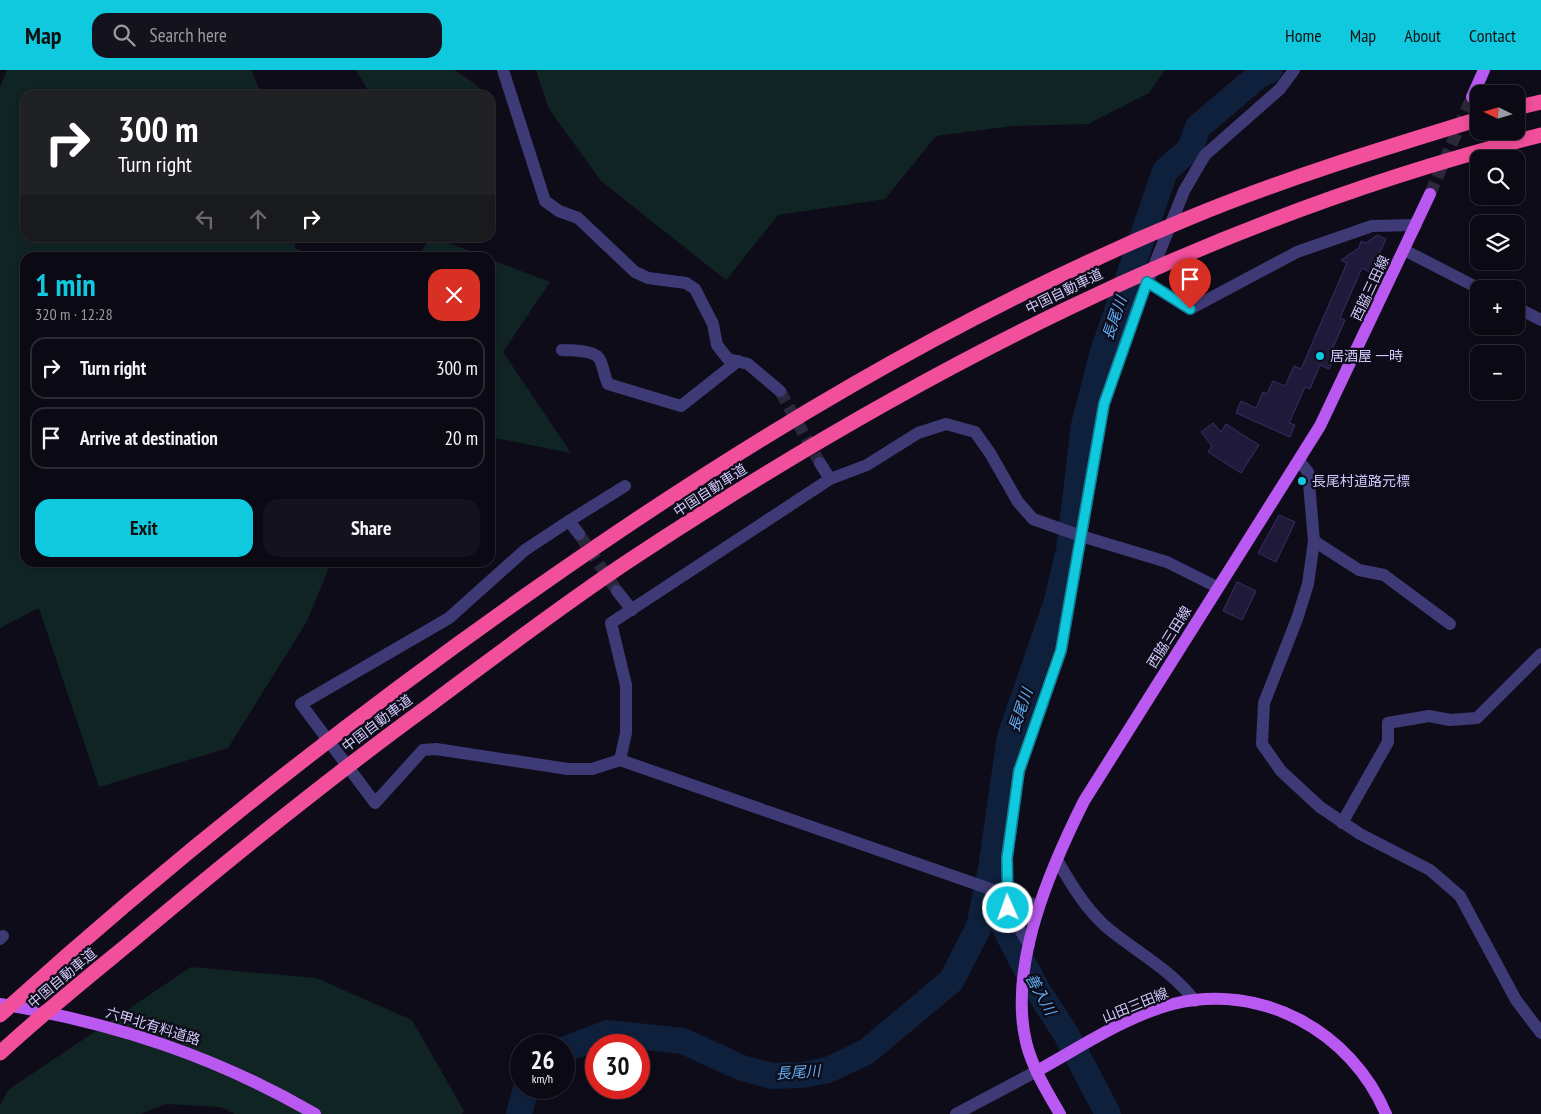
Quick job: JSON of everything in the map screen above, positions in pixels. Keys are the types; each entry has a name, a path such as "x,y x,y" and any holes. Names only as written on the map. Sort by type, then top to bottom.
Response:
{"highway":[{"path":"1525,106 1541,102"},
{"name":"中国自動車道","path":"0,1015 163,871 359,716 454,646 614,534 730,457 842,390 949,331 1109,253 1189,218 1291,179 1470,122"},
{"name":"中国自動車道","path":"0,1053 254,838 382,740 627,562 746,486 862,416 961,360 1098,292 1174,259 1394,177 1541,135"}],"main road":[{"path":"1477,85 1484,70"},
{"name":"西脇三田線","path":"1060,1114 1037,1071 1027,1043 1022,1013 1028,949 1039,906 1057,860 1084,801 1217,587 1299,461 1324,417 1430,194"},
{"name":"山田三田線","path":"1037,1071 1132,1020 1172,1004 1219,999 1256,1004 1280,1010 1309,1023 1344,1050 1362,1072 1386,1114"},
{"name":"六甲北有料道路","path":"0,1004 81,1020 159,1041 198,1056 315,1114"}],"street":[{"path":"503,70 545,200 559,211 578,218 635,272 648,278 686,283 695,290 713,324 717,345 728,359 748,364 780,391"},
{"path":"1028,949 1008,908 1007,858 1019,771 1061,650 1104,404 1147,282 1184,191 1205,155 1280,89 1294,70"},
{"path":"1147,282 1190,309 1297,252 1372,226 1416,225"},
{"path":"1404,250 1470,284"},
{"path":"1525,312 1541,320"},
{"path":"562,350 595,355 600,359 603,374 608,384 681,406 738,361"},
{"path":"620,760 626,733 626,685 611,624 830,479 867,464 918,433 946,424 975,432 990,453 1018,502 1033,519 1081,536 1167,562 1217,587"},
{"path":"1299,461 1308,472 1314,541 1308,584 1297,619 1264,704 1262,744 1271,758 1295,785 1342,823 1430,870 1460,896 1516,1000 1541,1033"},
{"path":"820,463 830,479"},
{"path":"625,486 524,550 450,618 300,704 375,803 423,750 436,748 568,769 592,769 620,760 1008,893 1039,906"},
{"path":"569,521 580,534"},
{"path":"1314,541 1359,570 1384,575 1450,624"},
{"path":"617,591 632,610"},
{"path":"1342,823 1388,742 1388,723 1429,716 1450,720 1477,718 1541,654"},
{"path":"1057,860 1082,902 1105,925 1183,985 1195,1002"},
{"path":"956,1114 1037,1071"}],"green space":[{"path":"7,70 251,70 260,90 20,90 20,242 295,242 295,248 303,252 20,252 20,567 329,567 306,623 228,748 99,787 39,608 0,628 0,87"},
{"path":"356,70 455,70 478,86 479,90 368,90"},
{"path":"536,70 1165,70 1149,93 1088,124 1012,126 936,136 885,199 778,215 726,280 601,181 549,109"},
{"path":"427,242 446,242 473,252 421,252"},
{"path":"495,261 550,282 503,352 571,453 495,438"},
{"path":"191,967 316,978 412,1020 464,1111 462,1114 235,1114 221,1107 166,1104 140,1114 0,1114 0,1106 8,1090"}],"building":[{"path":"1377,235 1386,239 1371,273 1362,268 1340,318 1345,320 1331,352 1336,355 1329,369 1320,365 1310,389 1305,387 1289,423 1295,425 1290,437 1236,413 1241,401 1256,408 1263,392 1267,394 1273,381 1285,386 1294,366 1301,369 1347,263 1341,260 1359,248 1361,241 1366,243"},
{"path":"1213,423 1221,432 1226,424 1259,445 1241,473 1208,452 1212,446 1201,432"},
{"path":"1279,515 1295,522 1276,562 1258,553"},
{"path":"1237,582 1256,591 1242,620 1223,611"}],"waterway":[{"name":"長尾川","path":"575,1046 608,1033 683,1041 742,1068 772,1076 803,1075 828,1070 866,1052 951,981 979,927 991,868 1010,737 1057,601 1069,550 1084,425 1103,352 1165,171 1190,149 1198,127 1258,76 1270,70"},
{"name":"善入川","path":"993,878 1003,924 1035,986 1066,1034 1108,1114"},
{"name":"長尾川","path":"519,1114 523,1099"}],"tunnel":[{"path":"1430,194 1470,102"},
{"path":"780,391 820,463"},
{"path":"579,534 617,591"}],"place":[{"name":"居酒屋 一時","path":"1320,356"},
{"name":"長尾村道路元標","path":"1302,481"}],"route":[{"path":"1008,908 1007,858 1019,771 1061,650 1104,404 1147,282 1190,309"}]}
